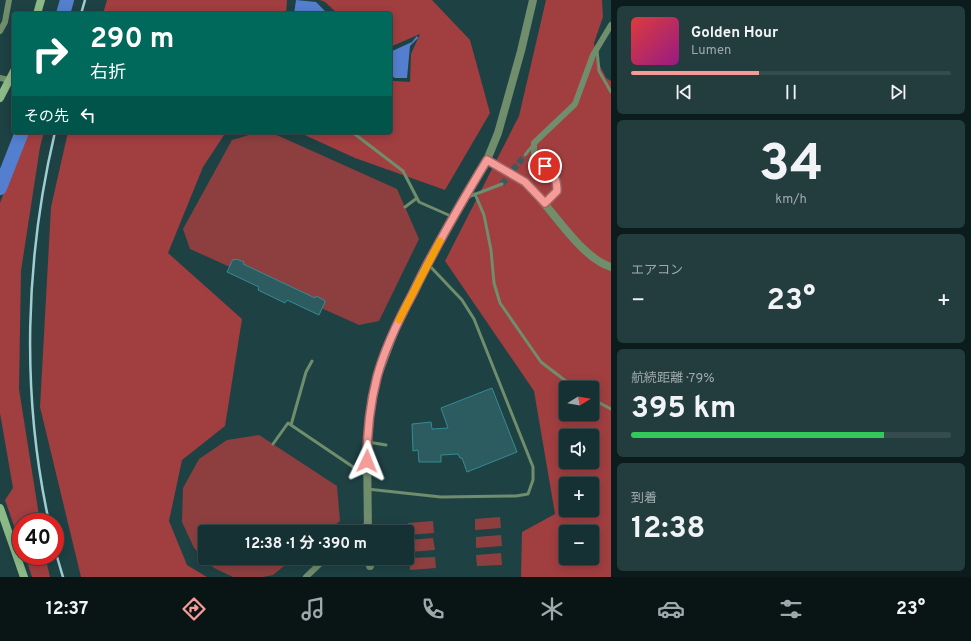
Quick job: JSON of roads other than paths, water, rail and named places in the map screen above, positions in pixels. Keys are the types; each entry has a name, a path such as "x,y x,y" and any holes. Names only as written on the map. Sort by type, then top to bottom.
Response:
{"main road":[{"path":"38,12 41,0"},
{"path":"0,98 12,75"},
{"path":"0,508 24,577"}],"street":[{"path":"0,31 5,22 9,0"},
{"path":"368,525 367,476 370,411 378,375 398,322 453,217 487,160 498,133 521,51 533,0"},
{"path":"545,203 557,191 557,182 554,173 534,155 534,144 575,104 597,48 611,25"},
{"path":"0,78 9,80"},
{"path":"487,160 525,182 592,257 611,267"},
{"path":"306,577 319,565"}],"lane":[{"path":"597,48 599,71 611,92"},
{"path":"355,134 403,171 419,202 453,217"},
{"path":"525,155 534,144"},
{"path":"464,198 502,184"},
{"path":"475,194 484,215 491,250 494,283 500,303 540,362 566,381"},
{"path":"405,207 417,198"},
{"path":"367,489 441,497 516,496 528,494 533,480 533,467 474,319 462,300 428,263"},
{"path":"291,425 306,372 312,361"},
{"path":"599,403 611,409"},
{"path":"273,444 288,423 367,476"},
{"path":"368,442 386,445"}],"water":[{"path":"296,0 316,2 326,12 294,12"},
{"path":"417,36 418,38 410,46 407,78 395,78 392,76 392,51 412,42"}],"waterway":[{"path":"64,12 67,0"},
{"path":"0,188 21,134"}],"tunnel":[{"path":"502,184 525,155"}],"railway":[{"path":"82,12 85,0"},
{"path":"47,513 40,474 34,425 30,327 37,229 55,134"},
{"path":"59,565 63,577"}]}
